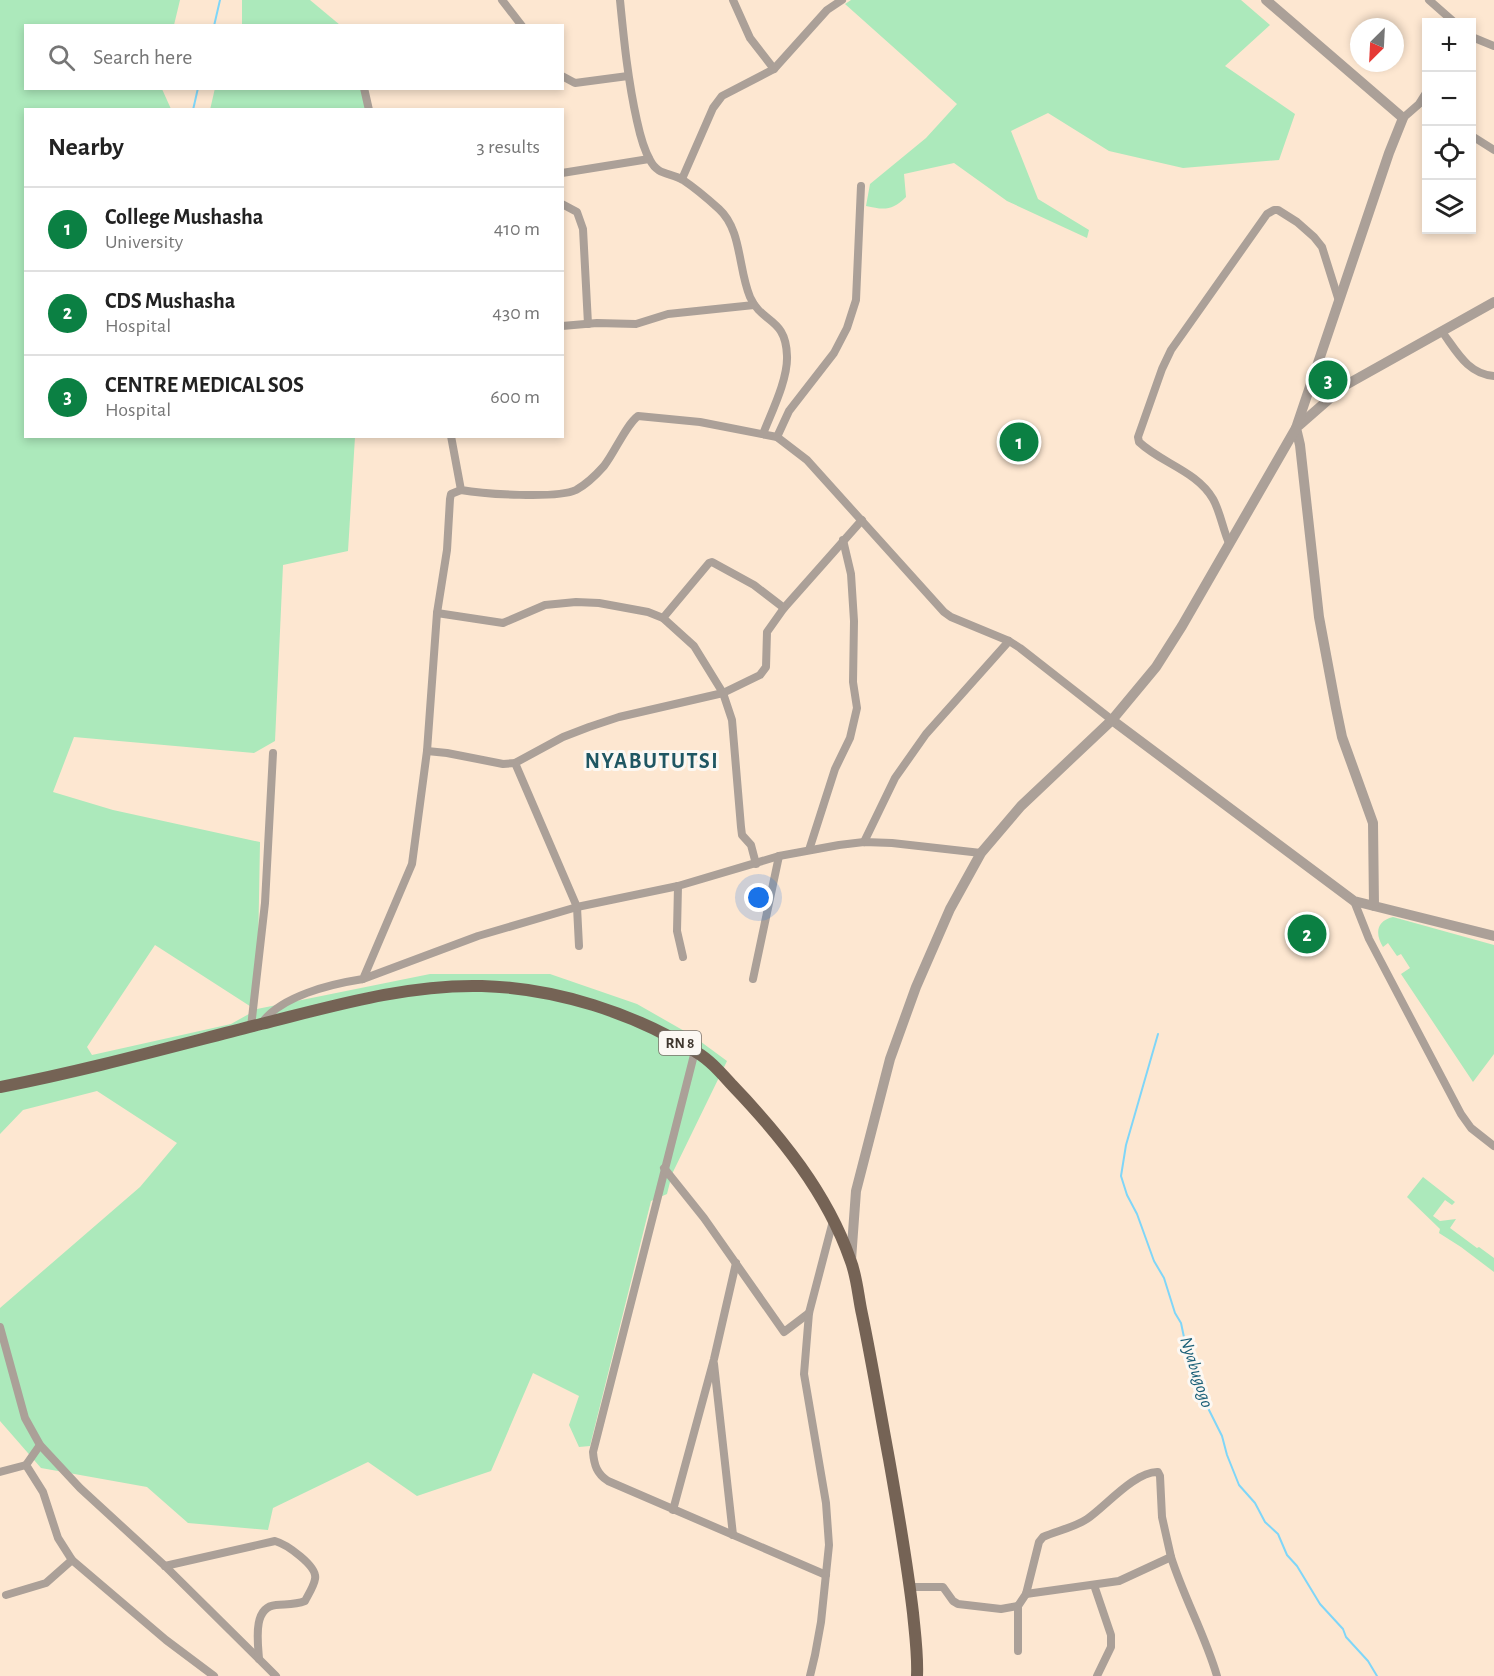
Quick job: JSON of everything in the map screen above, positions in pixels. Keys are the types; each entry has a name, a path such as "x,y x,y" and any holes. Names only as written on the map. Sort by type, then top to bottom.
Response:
{"main road":[{"name":"RN 8","path":"0,1087 72,1073 340,1004 386,994 438,987 483,986 545,993 583,1002 643,1024 695,1051 709,1061 786,1145 833,1219 851,1261 871,1359 910,1587 918,1663 917,1676"}],"street":[{"path":"502,0 520,24"},
{"path":"620,0 628,76 643,146 649,159 656,170 682,179 719,209 730,222 747,289 754,305 777,324 783,333 787,354 780,390 763,434"},
{"path":"733,0 750,38 774,69"},
{"path":"682,179 713,108 722,96 774,69 828,10 842,0"},
{"path":"1266,0 1402,118"},
{"path":"1427,0 1449,18"},
{"path":"1476,39 1494,46"},
{"path":"564,77 574,83 628,76"},
{"path":"364,90 369,108"},
{"path":"851,1261 856,1191 890,1059 916,987 950,909 981,853 1021,806 1112,720 1156,667 1182,626 1296,428 1402,118 1422,107"},
{"path":"1476,139 1494,150"},
{"path":"564,173 649,159"},
{"path":"777,437 789,411 834,353 852,316 856,300 861,186"},
{"path":"564,205 577,212 582,229 588,324"},
{"path":"1229,543 1215,501 1210,494 1186,473 1139,442 1138,437 1162,369 1174,346 1267,214 1274,210 1278,210 1297,222 1322,248 1339,301"},
{"path":"1296,428 1344,387 1443,333 1494,302"},
{"path":"564,326 636,324 668,314 754,305"},
{"path":"1443,333 1464,363 1476,371 1494,376"},
{"path":"363,979 412,864 427,751 437,613 447,550 451,494 461,490 523,495 576,490 605,465 638,416 700,422 777,437 807,460 944,612 1009,641 1354,901 1494,936"},
{"path":"1296,428 1319,616 1336,708 1342,737 1373,823 1376,880 1374,906"},
{"path":"451,438 461,490"},
{"path":"427,751 503,764 515,763 564,737 619,717 723,693 760,675 766,667 767,632 784,608 862,520"},
{"path":"809,850 835,769 850,738 857,708 853,682 854,621 851,574 843,540"},
{"path":"663,618 712,562 754,585 784,608"},
{"path":"437,613 503,623 545,605 576,602 599,603 648,612 663,618 694,646 723,693 732,720 742,835 751,845 756,864"},
{"path":"864,842 895,778 926,734 1009,641"},
{"path":"256,1026 273,753"},
{"path":"515,763 577,907 579,946"},
{"path":"256,1026 273,1010 292,999 341,983 363,979 478,936 577,907 678,886 779,856 864,842 981,853"},
{"path":"753,978 779,856"},
{"path":"678,886 677,932 683,957"},
{"path":"1354,901 1370,939 1461,1114 1472,1128 1494,1146"},
{"path":"695,1051 593,1452 593,1462 601,1477 826,1575"},
{"path":"664,1168 736,1263 784,1332 809,1313"},
{"path":"810,1676 819,1633 830,1545 826,1503 804,1374 809,1313 833,1219"},
{"path":"673,1510 714,1359 736,1263"},
{"path":"0,1327 25,1418 40,1445 80,1488 165,1566 276,1676"},
{"path":"714,1359 733,1535"},
{"path":"0,1472 26,1465 40,1445"},
{"path":"26,1465 43,1492 58,1538 72,1560 166,1640 214,1676"},
{"path":"1018,1651 1018,1606 1026,1594 1039,1542 1043,1537 1087,1519 1111,1497 1154,1471 1160,1476 1162,1517 1178,1581 1190,1604 1217,1676"},
{"path":"165,1566 275,1541 303,1559 314,1571 316,1579 305,1601 296,1605 273,1605 265,1609 258,1628 259,1659"},
{"path":"1026,1594 1119,1581 1171,1557"},
{"path":"6,1595 46,1583 72,1560"},
{"path":"1094,1585 1111,1635 1111,1647 1097,1676"},
{"path":"910,1587 943,1587 958,1604 1001,1609 1018,1606"}],"green space":[{"path":"0,0 180,0 174,24 24,24 24,90 162,90 171,108 24,108 24,438 355,438 348,551 283,565 275,741 254,753 74,737 53,792 113,810 260,842 257,1009 430,974 550,974 637,1004 693,1036 727,1061 672,1174 667,1194 651,1201 590,1446 579,1447 569,1425 579,1396 533,1373 491,1471 417,1496 368,1462 273,1508 268,1530 188,1523 147,1487 41,1468 0,1421 0,1308 140,1187 177,1143 97,1091 23,1110 0,1134","holes":["155,945 256,1010 231,1024 92,1055 87,1047"]},
{"path":"242,0 310,0 339,24 242,24"},
{"path":"851,0 1241,0 1270,25 1225,66 1295,114 1279,160 1183,168 1109,151 1048,113 1011,131 1038,199 1089,230 1087,238 1007,201 954,163 904,174 906,197 892,207 883,209 866,206 870,184 926,138 957,104 845,4"},
{"path":"215,90 367,90 371,108 210,108"},
{"path":"1393,917 1494,945 1494,1054 1473,1082 1401,974 1410,968 1401,954 1397,956 1388,943 1383,947 1380,942 1378,933 1380,925"},
{"path":"1423,1177 1455,1202 1452,1205 1445,1200 1433,1216 1440,1221 1456,1219 1450,1228 1494,1258 1494,1272 1439,1233 1440,1229 1407,1197"}],"waterway":[{"path":"214,24 220,0"},
{"path":"193,108 198,90"},
{"name":"Nyabugogo","path":"1158,1034 1126,1145 1121,1176 1127,1195 1137,1214 1154,1261 1164,1278 1175,1313 1181,1323 1185,1342 1195,1357 1194,1365 1205,1402 1222,1436 1239,1485 1255,1503 1265,1522 1278,1534 1287,1555 1297,1566 1320,1604 1343,1629 1346,1637 1368,1661 1377,1676"}],"place":[{"name":"CENTRE MEDICAL SOS","path":"1328,380"},
{"name":"College Mushasha","path":"1019,442"},
{"name":"CDS Mushasha","path":"1307,934"}],"district":[{"name":"NYABUTUTSI","path":"652,760"}]}
